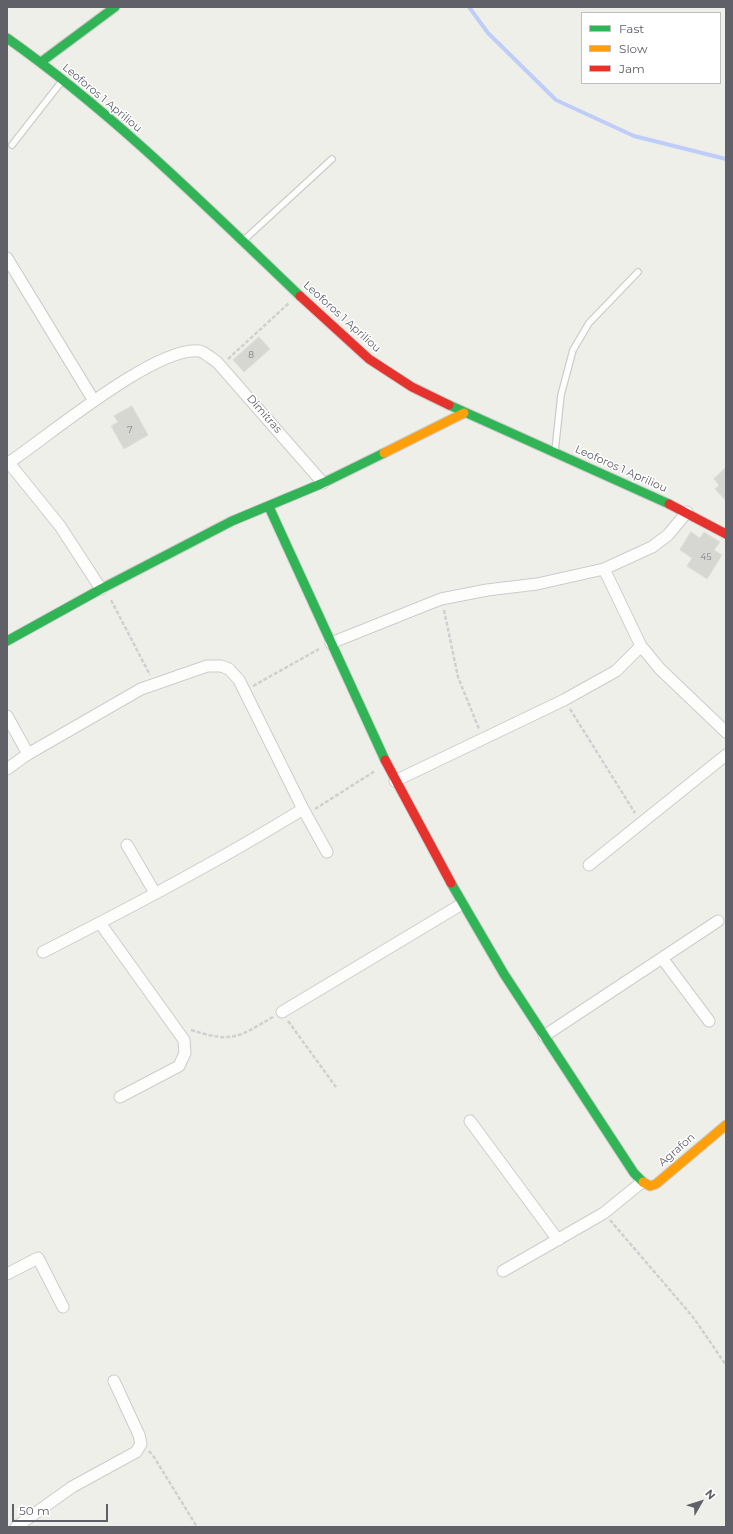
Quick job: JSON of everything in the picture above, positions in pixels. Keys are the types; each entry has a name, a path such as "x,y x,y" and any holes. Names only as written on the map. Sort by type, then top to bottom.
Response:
{"street":[{"path":"41,62 115,7"},
{"name":"Leoforos 1 Apriliou","path":"7,35 18,45"},
{"name":"Leoforos 1 Apriliou","path":"7,38 41,62 156,159 298,294 369,359 412,387 464,413 687,512 726,534"},
{"path":"7,258 94,401 8,463 60,526 103,588"},
{"name":"Dimitras","path":"94,401 152,364 180,353 200,351 221,366 323,484"},
{"path":"7,641 103,588 232,521 323,484 464,413"},
{"path":"269,507 395,781 462,904 614,1145 642,1182 604,1213 503,1271"},
{"path":"331,643 441,599 487,590 537,584 604,569 652,547 668,536 687,512"},
{"path":"604,569 641,646 660,669 726,732"},
{"path":"395,781 564,700 616,671 641,646"},
{"path":"7,769 28,754 141,689 207,666 222,666 229,669 234,674 244,691 305,812 327,852"},
{"path":"7,716 28,754"},
{"path":"588,865 642,824 726,755"},
{"path":"43,952 100,923 305,812"},
{"path":"128,846 155,893"},
{"path":"282,1012 462,904"},
{"path":"544,1036 718,921"},
{"path":"100,923 175,1025 184,1040 185,1053 179,1066 120,1097"},
{"path":"662,958 709,1021"},
{"path":"470,1120 558,1240"},
{"name":"Agrafon","path":"642,1182 650,1186 656,1184 726,1125"},
{"path":"7,1274 38,1258 63,1307"},
{"path":"16,1527 72,1487 136,1452 141,1444 139,1435 114,1381"}],"lane":[{"path":"12,145 62,81"},
{"path":"243,242 332,159"},
{"path":"555,453 561,395 573,350 589,323 638,272"}],"path":[{"path":"221,366 298,294"},
{"path":"103,588 154,684"},
{"path":"441,599 458,677 482,739"},
{"path":"244,691 331,643"},
{"path":"564,700 642,824"},
{"path":"305,812 387,764"},
{"path":"175,1025 220,1038 234,1037 244,1034 282,1012 336,1087"},
{"path":"604,1213 693,1317 726,1365"},
{"path":"141,1444 154,1457 197,1527"}],"building":[{"path":"259,337 270,349 244,372 233,360"},
{"path":"132,406 148,435 124,449 111,426 118,422 114,416"},
{"path":"726,467 726,501 715,489 719,485 714,479"},
{"path":"691,532 700,538 704,532 720,542 714,550 722,555 707,579 687,566 692,558 680,550"}],"waterway":[{"path":"469,7 488,33 556,100 634,136 726,159"}],"traffic: fast":[{"path":"41,62 115,7"},
{"path":"7,38 84,97 122,129 158,161 300,296"},
{"path":"449,405 669,504"},
{"path":"7,641 101,589 232,521 323,483 384,453"},
{"path":"269,507 385,760"},
{"path":"451,883 504,974 634,1173 643,1182"}],"traffic: slow":[{"path":"384,453 464,413"},
{"path":"643,1182 650,1186 656,1184 726,1125"}],"traffic: jam":[{"path":"300,296 369,359 412,387 449,405"},
{"path":"669,504 726,534"},
{"path":"385,760 451,883"}]}
